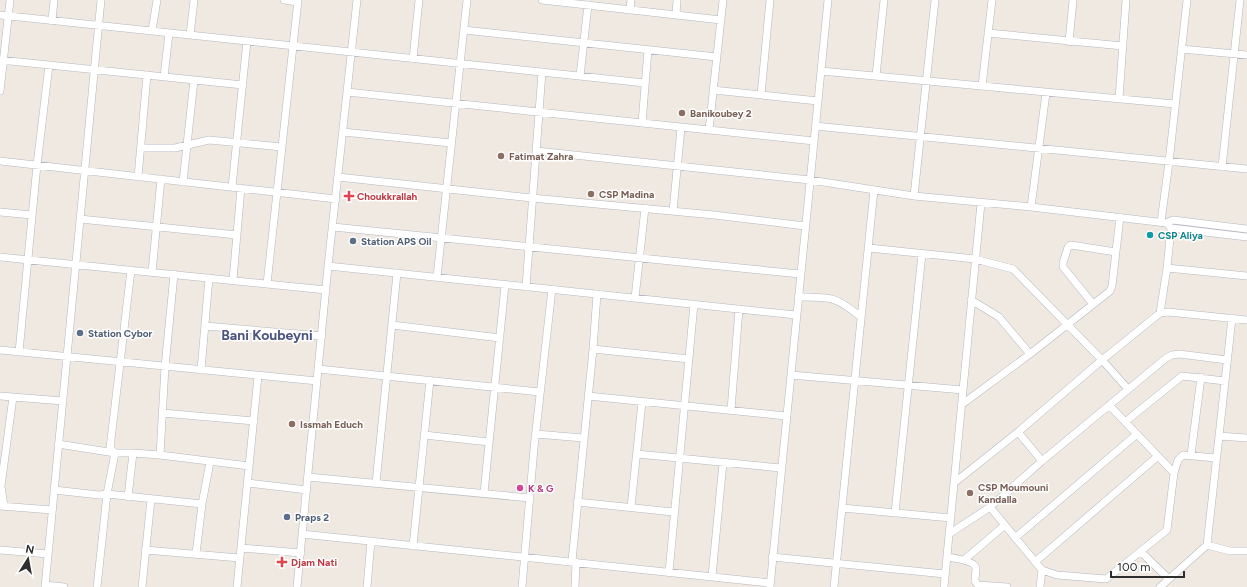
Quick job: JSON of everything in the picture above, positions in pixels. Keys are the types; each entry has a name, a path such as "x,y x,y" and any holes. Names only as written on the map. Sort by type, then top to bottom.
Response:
{"street":[{"path":"0,91 2,61 10,0"},
{"path":"52,21 54,0"},
{"path":"64,587 45,586 101,0"},
{"path":"152,31 157,0"},
{"path":"190,35 194,0"},
{"path":"267,284 298,1 284,0"},
{"path":"297,587 328,266 357,0"},
{"path":"412,59 419,0"},
{"path":"437,278 467,0"},
{"path":"542,0 721,20"},
{"path":"630,10 631,0"},
{"path":"676,15 677,0"},
{"path":"709,130 723,0"},
{"path":"760,95 770,0"},
{"path":"302,534 712,576 770,585 828,0"},
{"path":"876,76 884,0"},
{"path":"914,196 935,0"},
{"path":"982,86 992,0"},
{"path":"1069,42 1073,0"},
{"path":"1119,99 1126,0"},
{"path":"1160,313 1167,268 1166,224 1169,162 1187,0"},
{"path":"1222,167 1240,0"},
{"path":"580,76 588,5"},
{"path":"0,15 645,83"},
{"path":"464,30 717,57"},
{"path":"164,77 169,33"},
{"path":"988,34 1123,46"},
{"path":"232,187 247,41"},
{"path":"1181,49 1247,55"},
{"path":"642,123 648,50"},
{"path":"2,61 243,85"},
{"path":"19,352 37,165 49,65"},
{"path":"821,71 1175,104"},
{"path":"526,287 542,72"},
{"path":"138,177 147,75"},
{"path":"183,182 194,80"},
{"path":"713,90 818,102"},
{"path":"347,92 814,142"},
{"path":"1031,207 1040,149 1046,93"},
{"path":"815,126 1247,169"},
{"path":"673,211 681,128"},
{"path":"343,132 452,143"},
{"path":"141,148 175,148 209,140 282,147"},
{"path":"536,151 810,180 914,196 1120,217 1247,237"},
{"path":"0,161 336,199"},
{"path":"338,177 532,198 645,208 805,226"},
{"path":"152,272 161,179"},
{"path":"232,280 241,188"},
{"path":"834,587 874,190"},
{"path":"944,587 981,203"},
{"path":"635,298 645,208"},
{"path":"0,212 32,215"},
{"path":"961,405 1030,354 1111,289 1120,217"},
{"path":"80,219 237,235"},
{"path":"1166,224 1173,220 1247,229"},
{"path":"333,226 800,274"},
{"path":"1093,304 1063,267 1068,247 1071,245 1116,252"},
{"path":"869,248 975,260 1009,267 1016,270 1128,389"},
{"path":"896,513 922,254"},
{"path":"0,257 326,290"},
{"path":"328,266 796,315"},
{"path":"1167,268 1247,276"},
{"path":"115,453 110,448 131,270"},
{"path":"376,483 397,273"},
{"path":"160,455 165,367 174,274"},
{"path":"201,370 209,278"},
{"path":"484,493 505,285"},
{"path":"522,587 540,392 552,289"},
{"path":"575,587 574,562 577,502 597,294"},
{"path":"798,296 828,297 835,299 843,302 861,317"},
{"path":"971,300 999,317 1030,354"},
{"path":"668,572 694,304"},
{"path":"731,410 739,309"},
{"path":"954,483 1018,432 1102,360 1160,313 1168,312 1247,320"},
{"path":"1160,587 1207,545 1232,318"},
{"path":"392,325 500,338"},
{"path":"205,326 322,336"},
{"path":"593,348 689,359"},
{"path":"0,350 317,381"},
{"path":"949,534 990,507 1042,461 1166,358 1178,354 1227,360"},
{"path":"318,369 540,392"},
{"path":"790,375 963,390"},
{"path":"237,587 258,376"},
{"path":"1125,422 1182,376 1225,381"},
{"path":"1191,455 1201,378"},
{"path":"413,546 430,380"},
{"path":"0,396 62,401"},
{"path":"588,396 786,416"},
{"path":"13,397 1,486 2,506 52,510"},
{"path":"632,508 642,402"},
{"path":"1109,405 1174,473"},
{"path":"162,413 254,421"},
{"path":"1018,432 1042,461"},
{"path":"536,434 583,438"},
{"path":"1015,538 1137,434"},
{"path":"424,435 489,442"},
{"path":"1219,436 1247,438"},
{"path":"58,444 115,453 160,455 249,466"},
{"path":"97,587 107,494 115,453"},
{"path":"128,496 133,453"},
{"path":"637,454 781,468"},
{"path":"990,507 1042,570 1057,575 1106,579 1167,530 1174,473 1178,460 1183,455 1216,458"},
{"path":"1036,562 1158,456"},
{"path":"196,554 202,504 210,462"},
{"path":"712,576 722,463"},
{"path":"308,477 530,498"},
{"path":"248,483 307,490"},
{"path":"54,490 202,504"},
{"path":"142,587 151,499"},
{"path":"577,502 673,512"},
{"path":"842,508 951,518"},
{"path":"964,560 1005,525"},
{"path":"367,587 371,541"},
{"path":"1207,545 1230,551 1247,551"},
{"path":"241,548 301,553"},
{"path":"0,550 48,554"},
{"path":"145,550 240,558"},
{"path":"1141,552 1169,579"},
{"path":"947,557 964,560 975,566 976,584 1007,587"},
{"path":"772,558 945,574"},
{"path":"1040,587 1042,570"}],"place":[{"name":"Banikoubey 2","path":"682,113"},
{"name":"Fatimat Zahra","path":"501,156"},
{"name":"CSP Madina","path":"591,194"},
{"name":"Choukkrallah","path":"349,196"},
{"name":"CSP Aliya","path":"1150,235"},
{"name":"Station APS Oil","path":"353,241"},
{"name":"Station Cybor","path":"80,333"},
{"name":"Issmah Educh","path":"292,424"},
{"name":"K & G","path":"520,488"},
{"name":"CSP Moumouni Kandalla","path":"970,493"},
{"name":"Praps 2","path":"287,517"},
{"name":"Djam Nati","path":"282,562"}],"district":[{"name":"Bani Koubeyni","path":"267,335"}]}
